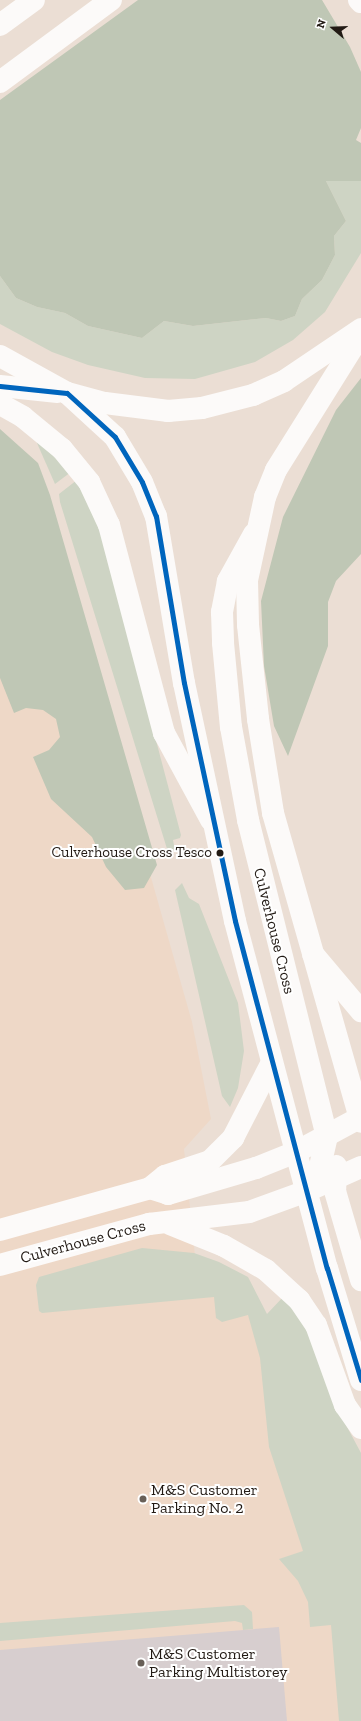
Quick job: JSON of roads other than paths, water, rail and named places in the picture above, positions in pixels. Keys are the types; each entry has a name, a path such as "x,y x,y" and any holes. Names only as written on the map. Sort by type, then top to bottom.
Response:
{"main road":[{"path":"0,25 34,0"},
{"path":"0,82 110,0"},
{"path":"0,386 67,393 105,402 168,411 229,402 284,381 361,330"},
{"path":"361,334 276,470 258,527 247,587 248,625 258,719 273,813 310,950 361,1118"},
{"path":"0,356 67,393 115,436 142,482 156,516 211,820 271,1064 361,1380"},
{"path":"0,404 23,417 62,449 89,482 109,525 164,733 211,820"},
{"name":"Culverhouse Cross","path":"0,1265 149,1224 226,1217 307,1191 318,1174 327,1136 249,827 231,727 222,612 228,581 258,527"},
{"path":"310,950 361,1011"},
{"path":"0,1230 150,1188 165,1176 210,1161 233,1138 271,1064"},
{"path":"150,1188 168,1194 296,1152 361,1118"},
{"path":"361,1118 338,1151 334,1179 361,1280"},
{"path":"307,1191 361,1166"},
{"name":"Culverhouse Cross","path":"167,1223 224,1246 266,1270 299,1300 316,1325 345,1405 361,1428"}],"place":[{"name":"Culverhouse Cross Tesco","path":"220,853"},
{"name":"M&S Customer Parking No. 2","path":"143,1499"},
{"name":"M&S Customer Parking Multistorey","path":"141,1663"}]}
